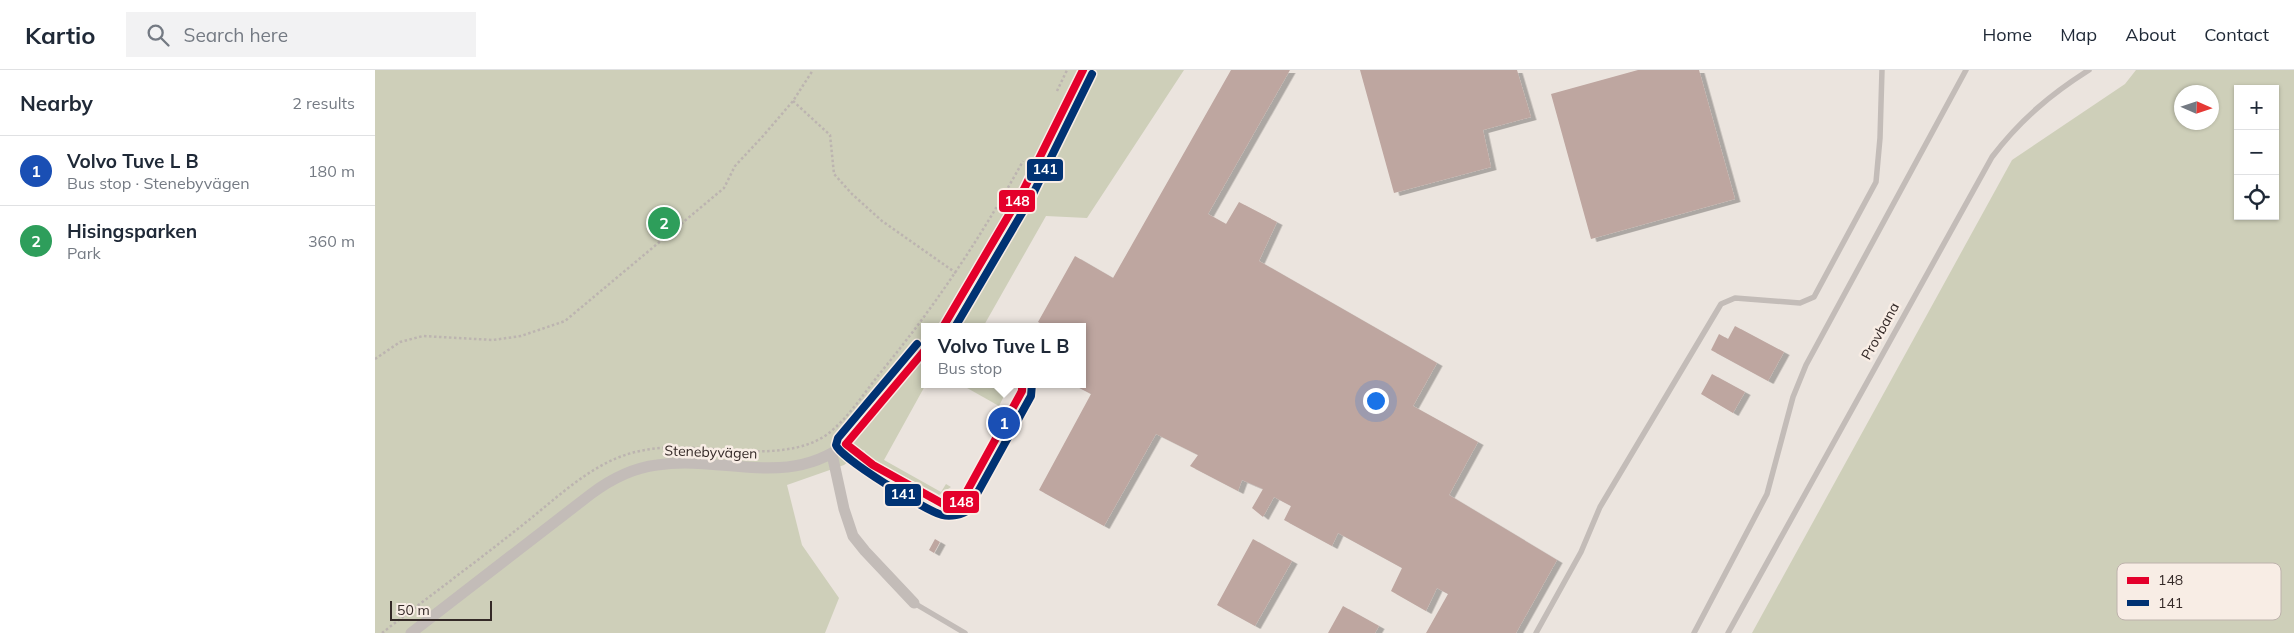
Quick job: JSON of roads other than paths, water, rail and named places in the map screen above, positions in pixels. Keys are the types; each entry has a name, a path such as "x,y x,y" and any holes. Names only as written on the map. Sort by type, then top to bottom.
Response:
{"street":[{"path":"945,323 1023,191 1083,70"},
{"name":"Stenebyvägen","path":"411,633 591,494 611,480 626,473 645,467 665,464 781,469 810,463 832,454 847,444 921,355"},
{"path":"832,454 844,509 853,536 914,603"}],"lane":[{"path":"1536,633 1581,552 1600,507 1721,304 1735,298 1800,303 1814,297 1876,182 1880,138 1882,70"},
{"path":"1694,633 1767,494 1793,397 1806,365 1966,70"},
{"name":"Provbana","path":"1728,633 1992,157 2007,136 2031,112 2089,70"},
{"path":"847,444 873,465 945,505 960,504 1022,388"},
{"path":"914,603 965,633"}],"place":[{"name":"Hisingsparken","path":"664,223"},
{"name":"Volvo Tuve L B","path":"1004,423"}]}
